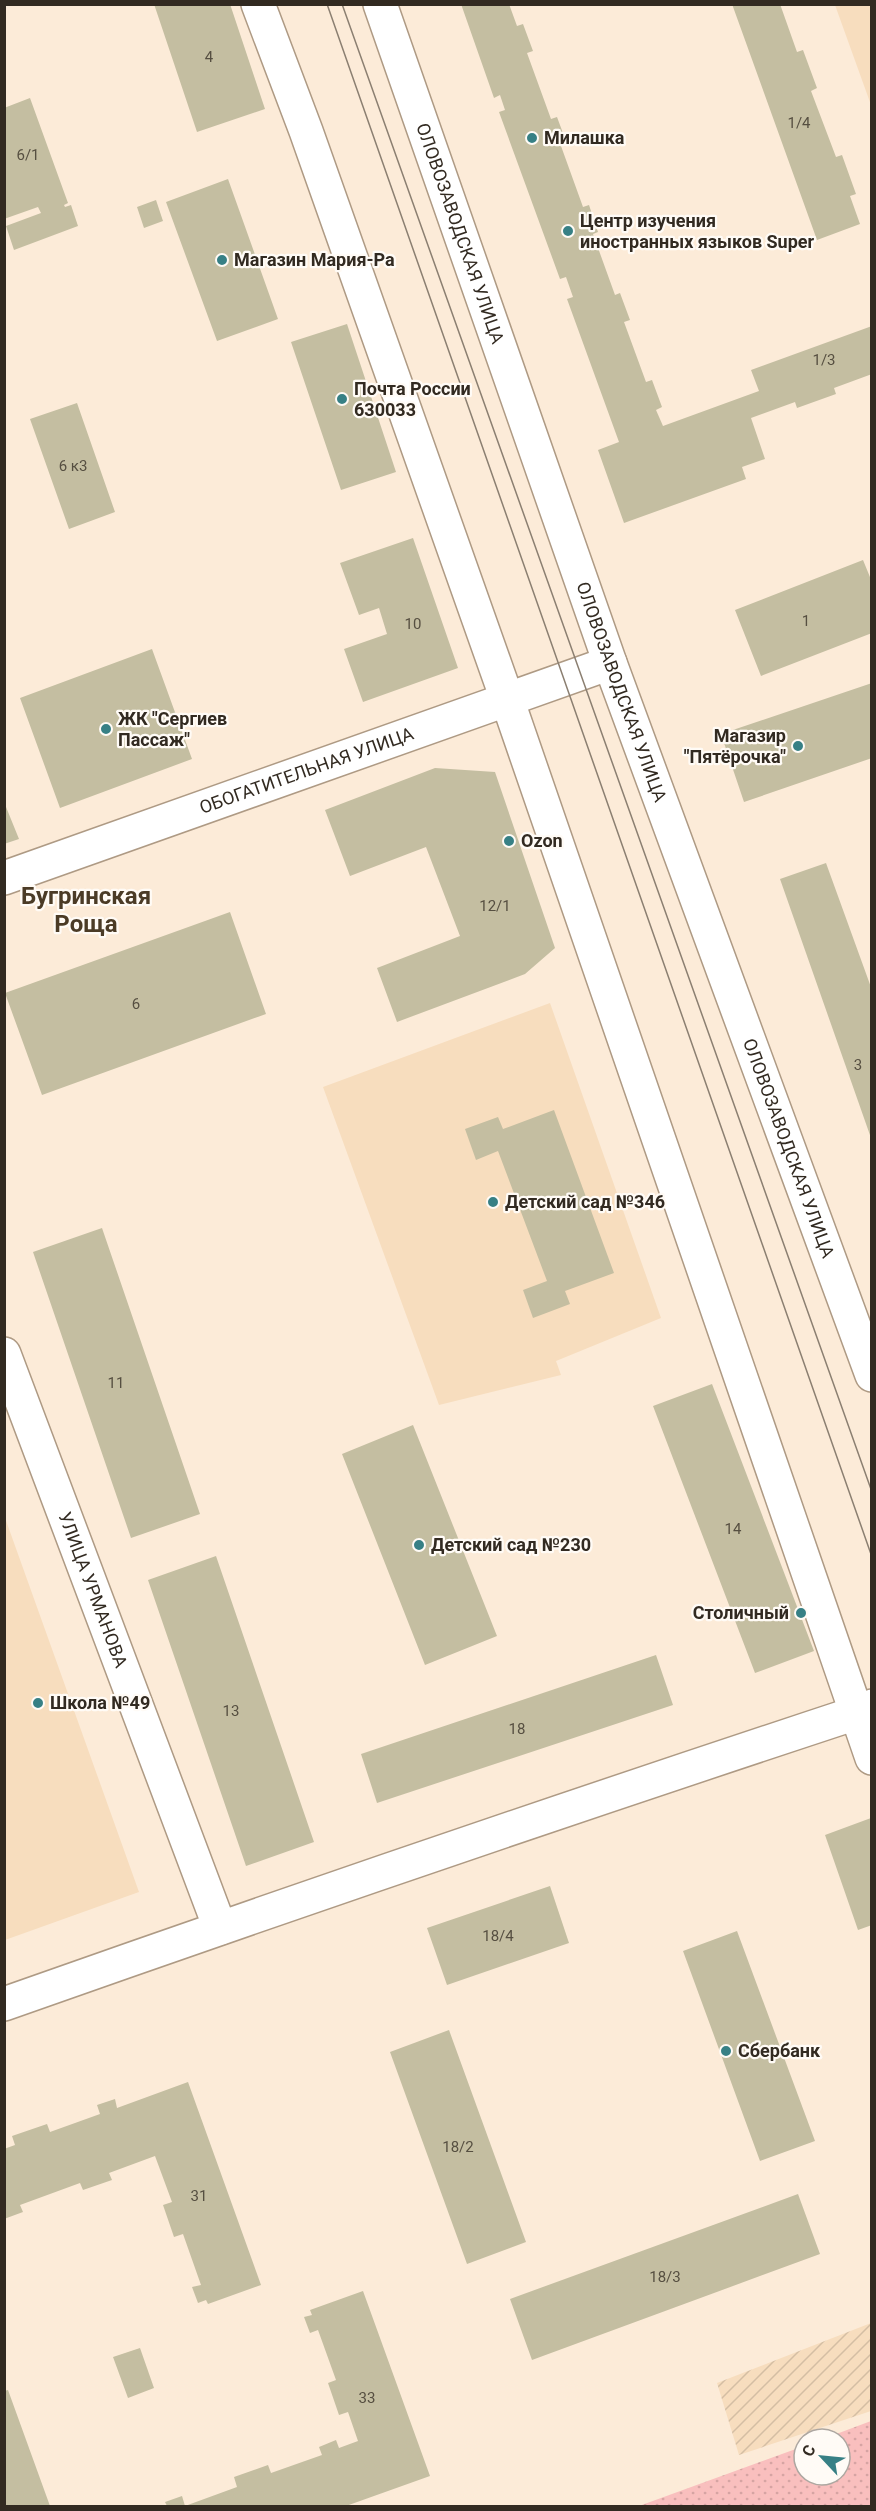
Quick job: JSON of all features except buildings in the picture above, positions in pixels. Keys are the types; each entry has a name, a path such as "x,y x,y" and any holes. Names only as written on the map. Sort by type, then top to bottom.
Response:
{"street":[{"path":"258,4 309,140 864,1710 872,1758"},
{"name":"ОЛОВОЗАВОДСКАЯ УЛИЦА","path":"380,4 610,663 872,1375"},
{"name":"ОБОГАТИТЕЛЬНАЯ УЛИЦА","path":"4,878 610,663"},
{"name":"УЛИЦА УРМАНОВА","path":"4,1354 220,1928"},
{"path":"4,2004 597,1798 864,1710"}],"shaded area":[{"path":"835,5 871,5 871,105"},
{"name":"Детский сад №346","path":"550,1003 661,1318 556,1361 561,1375 439,1405 323,1087"},
{"name":"Школа №49","path":"4,1515 139,1892 5,1940 4,1940"},
{"path":"871,2323 871,2411 823,2427 792,2427 792,2437 739,2455 717,2383"},
{"path":"871,2421 871,2506 639,2506 792,2450 792,2487 852,2487 852,2428"}],"tram line":[{"path":"327,4 872,1557"},
{"path":"342,4 872,1492"}],"place":[{"name":"Милашка","path":"532,138"},
{"name":"Центр изучения иностранных языков Super","path":"568,231"},
{"name":"Магазин Мария-Ра","path":"222,260"},
{"name":"Почта России 630033","path":"342,399"},
{"name":"ЖК \"Сергиев Пассаж\"","path":"106,729"},
{"name":"Магазир \"Пятёрочка\"","path":"798,746"},
{"name":"Ozon","path":"509,841"},
{"name":"Детский сад №346","path":"493,1202"},
{"name":"Детский сад №230","path":"419,1545"},
{"name":"Столичный","path":"801,1613"},
{"name":"Школа №49","path":"38,1703"},
{"name":"Сбербанк","path":"726,2051"}],"district":[{"name":"Бугринская Роща","path":"86,910"}]}
